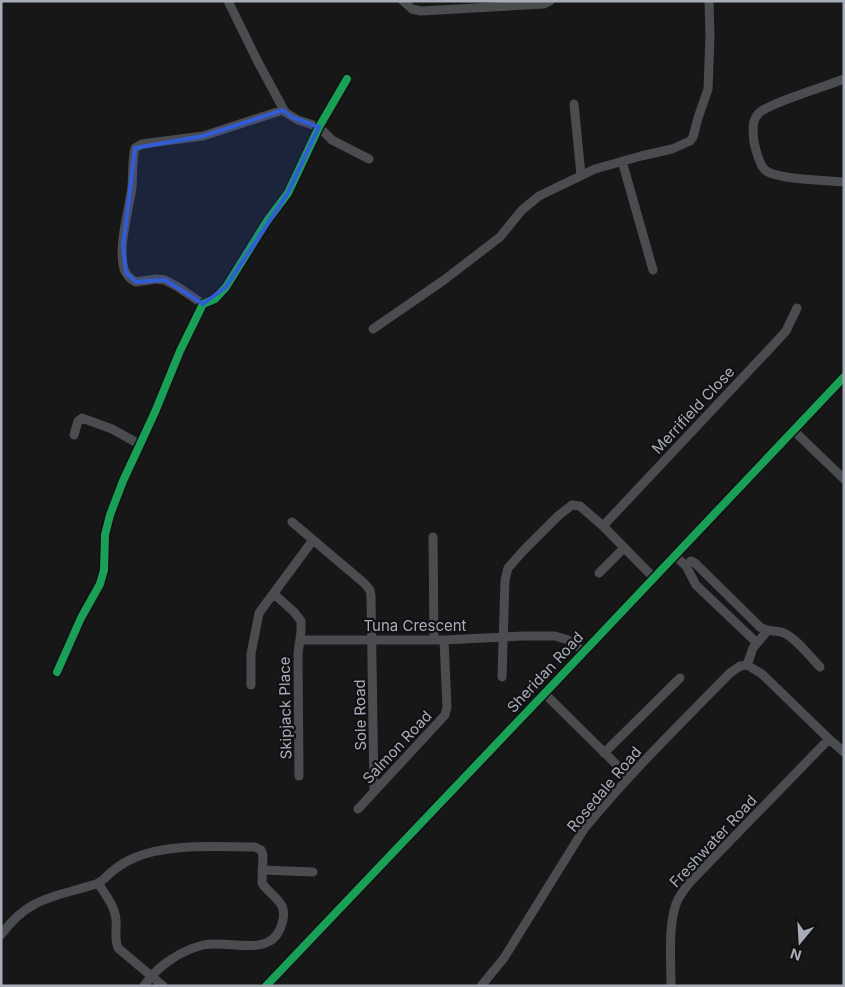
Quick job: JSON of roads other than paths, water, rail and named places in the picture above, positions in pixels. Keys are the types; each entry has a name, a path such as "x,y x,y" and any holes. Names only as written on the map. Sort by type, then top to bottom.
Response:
{"street":[{"path":"228,1 284,110 292,118 319,127 332,140 369,159"},
{"path":"403,1 412,9 420,11 544,4 550,1"},
{"path":"373,329 444,280 500,237 530,202 539,196 580,175 622,161 683,145 690,141 693,137 708,89 709,1"},
{"path":"57,672 81,618 100,584 104,570 105,535 110,515 180,351 203,304 215,299 221,293 267,221 282,202 298,174 319,127 347,79"},
{"path":"844,80 760,112 753,127 755,147 762,166 767,171 786,177 844,182"},
{"path":"574,104 580,175"},
{"path":"203,304 171,282 156,279 136,282 126,273 123,266 123,252 135,148 142,144 203,136 284,110"},
{"path":"622,161 653,270"},
{"name":"Merrifield Close","path":"603,526 786,331 797,308"},
{"name":"Sheridan Road","path":"266,986 844,377"},
{"path":"74,435 78,421 82,418 112,429 139,444"},
{"path":"793,430 844,479"},
{"path":"502,677 505,574 523,551 562,511 572,505 580,506 654,577"},
{"name":"Sole Road","path":"292,522 370,590 374,791"},
{"path":"433,537 434,640"},
{"path":"251,685 251,654 259,613 313,540"},
{"path":"598,573 624,548"},
{"path":"674,555 686,566 696,584 757,643"},
{"path":"686,566 691,561 695,563 760,627 780,632 790,637 820,667"},
{"path":"274,594 299,617 301,626 300,640"},
{"path":"768,630 750,654 747,665 762,674 844,752"},
{"name":"Tuna Crescent","path":"300,640 444,640 555,636 568,640 584,652"},
{"name":"Skipjack Place","path":"299,776 298,653 300,640"},
{"name":"Salmon Road","path":"358,809 445,715 447,707 444,640"},
{"name":"Rosedale Road","path":"481,986 504,958 584,829 629,777 730,673 740,666 747,665"},
{"path":"604,753 680,678"},
{"path":"545,694 629,777"},
{"name":"Freshwater Road","path":"671,986 673,916 676,903 682,892 690,881 829,739"},
{"path":"1,935 22,911 31,905 68,891 98,884 117,867 146,854 205,847 255,848 261,850 263,855 262,883 278,901 283,910 282,924 273,940 261,944 211,943 204,945 165,963 151,976 144,986"},
{"path":"262,870 313,872"},
{"path":"98,884 115,913 116,943 118,948 163,986"}]}
